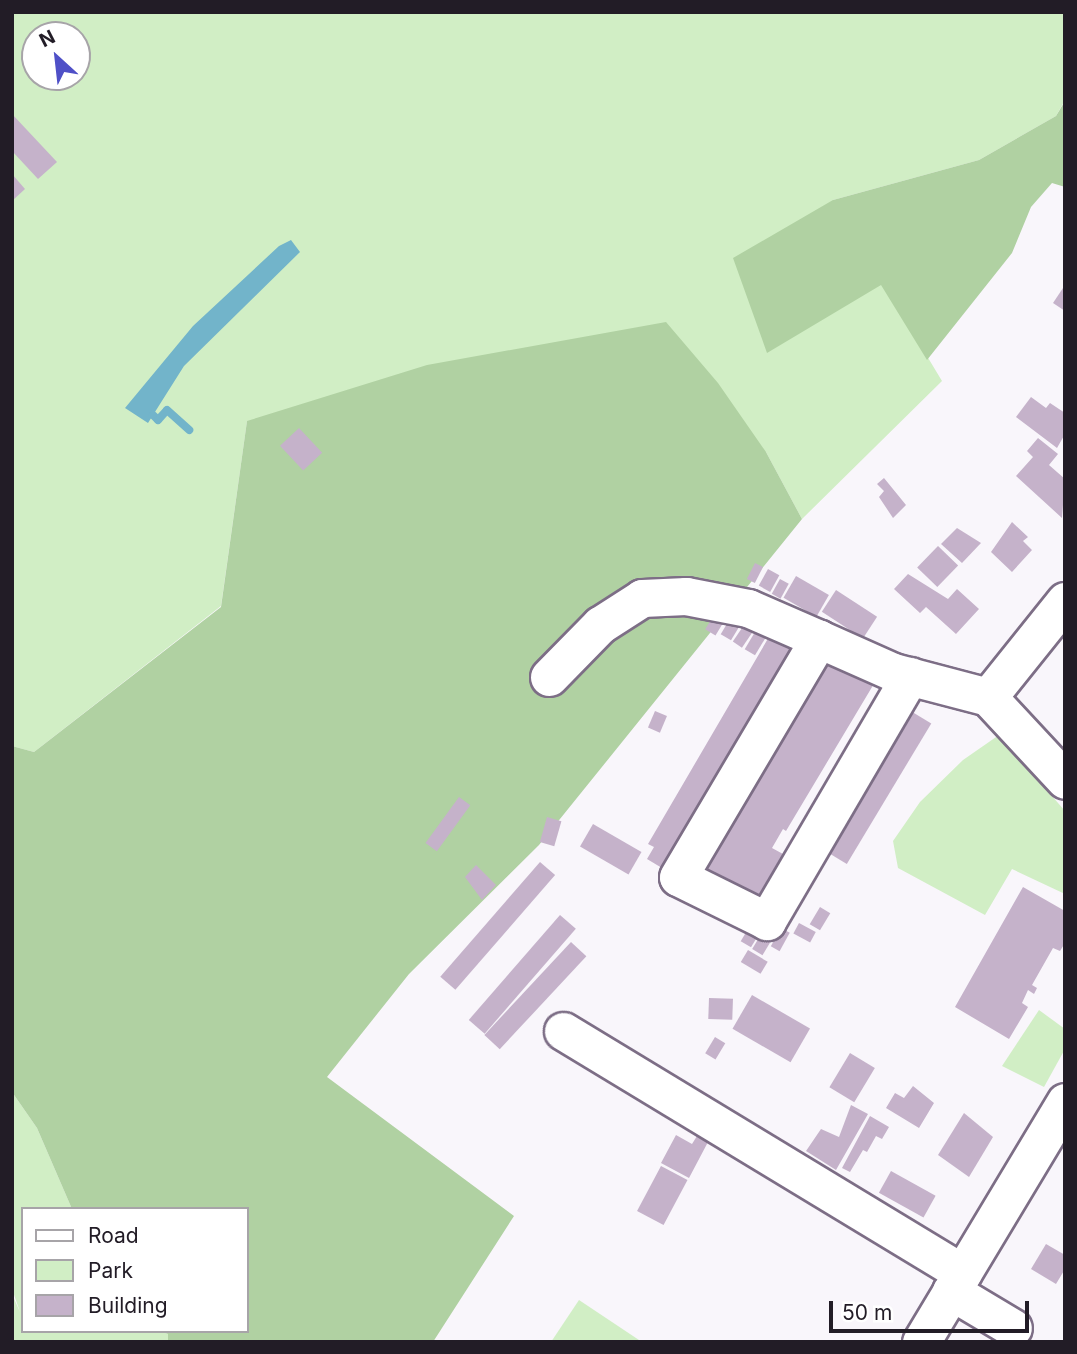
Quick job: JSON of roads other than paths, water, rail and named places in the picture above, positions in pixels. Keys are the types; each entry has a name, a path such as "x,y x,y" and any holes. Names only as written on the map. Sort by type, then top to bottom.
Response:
{"street":[{"path":"549,677 600,625 642,598 686,596 748,608 910,676 988,697 1065,780"},
{"path":"988,697 1065,601"},
{"path":"819,639 678,877 767,921 910,676"},
{"path":"564,1031 956,1282 1013,1328"},
{"path":"921,1342 1065,1102"}],"water":[{"path":"291,240 300,252 184,366 148,423 125,408 193,326 279,246"}],"waterway":[{"path":"153,415 158,420 167,410 189,430"}]}
